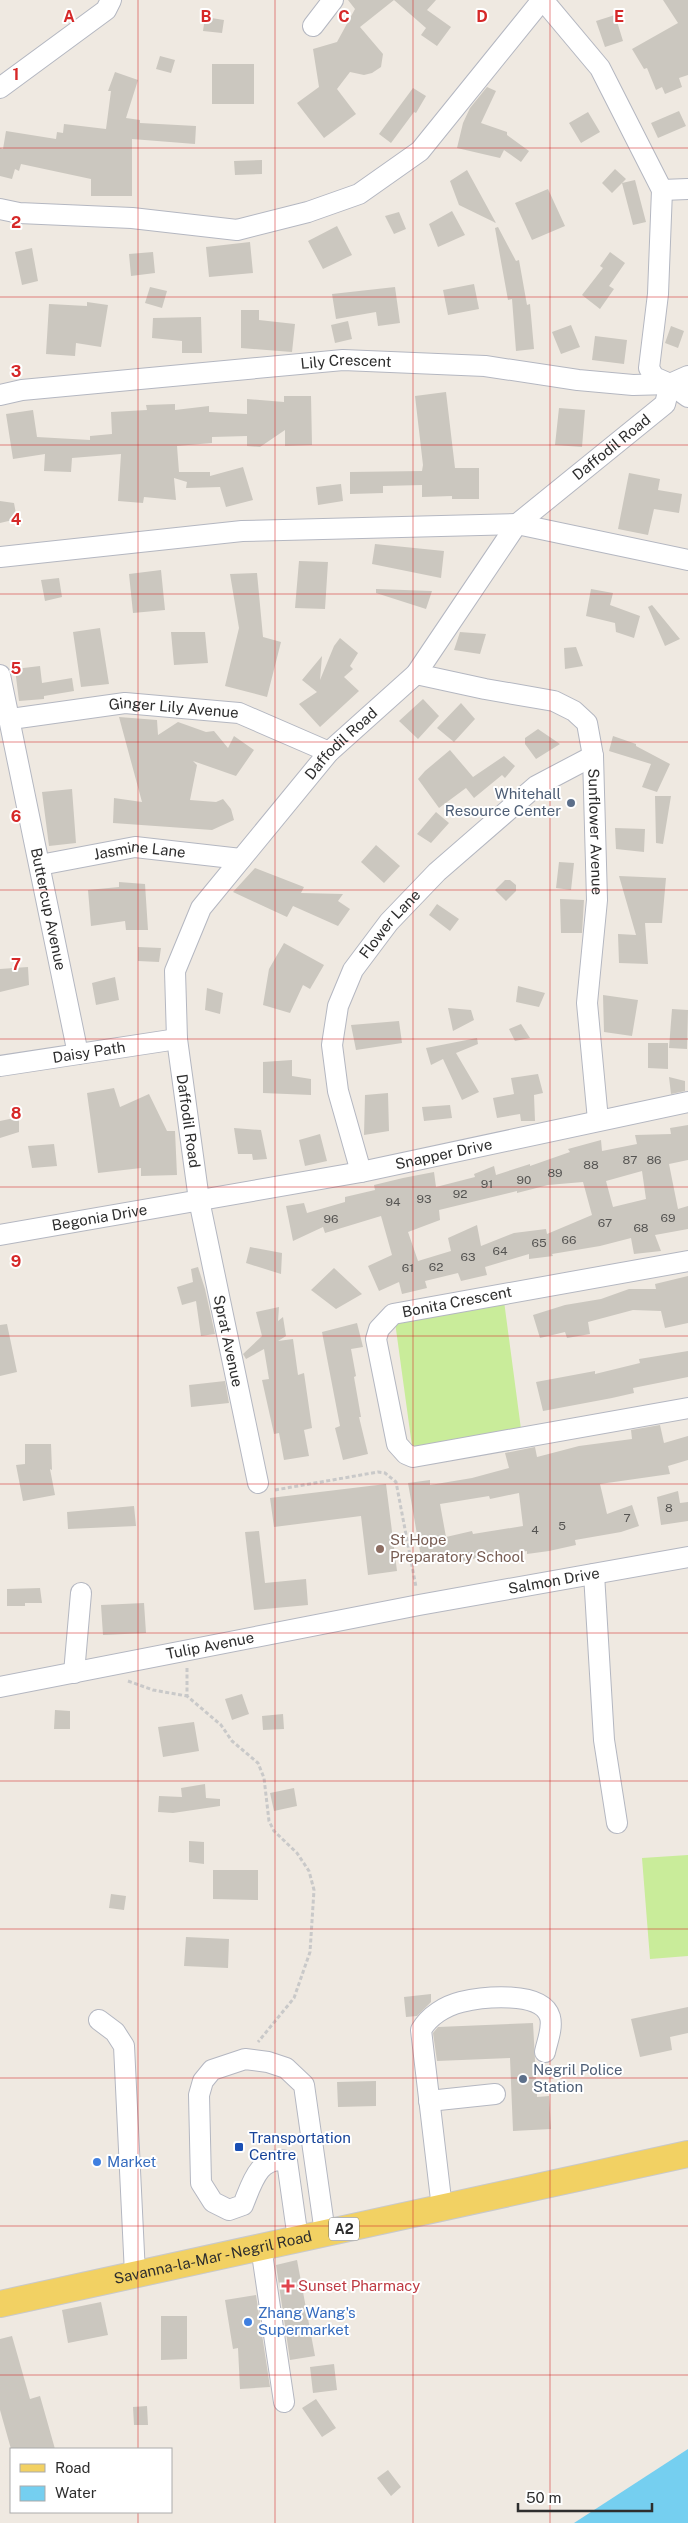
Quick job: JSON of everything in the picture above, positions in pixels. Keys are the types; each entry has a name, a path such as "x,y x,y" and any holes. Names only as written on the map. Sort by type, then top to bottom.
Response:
{"main road":[{"name":"Savanna-la-Mar - Negril Road","path":"0,2304 688,2154"}],"street":[{"path":"0,88 106,10 111,0"},
{"path":"313,26 333,0"},
{"path":"0,209 19,214 132,218 237,230 308,212 359,194 420,151 542,0 600,68 662,190 658,294 649,368 654,377 679,380 688,397"},
{"path":"662,190 688,190"},
{"name":"Lily Crescent","path":"0,395 22,390 343,360 485,366 578,380 633,385 679,380"},
{"name":"Daffodil Road","path":"199,1200 177,1039 175,971 201,908 329,752 416,674 517,524 665,404 679,380"},
{"path":"0,557 242,530 517,524 688,560"},
{"name":"Sunflower Avenue","path":"416,674 554,701 574,711 587,723 593,756 597,900 586,1003 598,1120"},
{"name":"Buttercup Avenue","path":"0,675 11,719 78,1054"},
{"name":"Ginger Lily Avenue","path":"11,719 125,703 239,713 329,752"},
{"name":"Flower Lane","path":"361,1172 338,1092 332,1045 338,1006 353,970 389,922 437,872 536,786 593,756"},
{"name":"Jasmine Lane","path":"40,864 135,847 241,858"},
{"name":"Daisy Path","path":"0,1066 177,1039"},
{"name":"Snapper Drive","path":"199,1200 361,1172 688,1102"},
{"name":"Begonia Drive","path":"0,1234 199,1200"},
{"name":"Sprat Avenue","path":"199,1200 258,1483"},
{"name":"Bonita Crescent","path":"688,1261 393,1314 379,1328 376,1339 397,1444 406,1454 413,1457 688,1408"},
{"name":"Salmon Drive","path":"419,1605 688,1557"},
{"path":"594,1574 604,1740 617,1823"},
{"path":"74,1673 81,1592"},
{"name":"Tulip Avenue","path":"0,1686 419,1605"},
{"path":"442,2208 420,2030 427,2020 460,2002 525,1998 541,2004 550,2016 545,2052"},
{"path":"99,2020 115,2032 124,2046 135,2274"},
{"path":"298,2239 287,2161 276,2159 264,2164 253,2181 243,2205 229,2210 213,2202 201,2183 199,2095 203,2081 212,2070 246,2058 286,2068 304,2085 325,2233"},
{"path":"429,2101 495,2094"},
{"path":"260,2247 284,2402"}],"path":[{"path":"258,1483 261,1491 267,1492 378,1472 392,1477 396,1482 419,1605"},
{"path":"187,1650 187,1696"},
{"path":"100,1667 153,1690 187,1696 221,1725 232,1741 258,1763 264,1778 269,1821 274,1831 297,1853 310,1871 314,1890 310,1952 294,1998 246,2058"}],"green space":[{"path":"504,1301 521,1429 419,1447 412,1446 395,1322"},
{"path":"688,1855 688,1956 650,1959 642,1858"}],"water":[{"path":"688,2449 688,2523 574,2523"}],"building":[{"path":"348,0 394,0 360,27 383,54 381,67 372,73 364,75 350,72 337,89 356,114 324,138 297,103 319,87 313,49 337,42 355,9"},
{"path":"394,0 436,0 427,10 451,27 437,46 421,35 426,28"},
{"path":"663,0 688,0 688,75 679,78 682,87 665,94 662,87 656,90 647,68 644,69 632,49 678,23"},
{"path":"615,15 623,41 605,47 596,21"},
{"path":"205,17 224,20 222,33 203,31"},
{"path":"160,56 175,60 171,73 156,69"},
{"path":"212,64 254,64 254,104 212,104"},
{"path":"115,72 138,80 126,118 140,120 140,123 196,126 195,144 132,139 132,196 91,196 91,179 21,164 19,171 15,169 12,179 0,176 0,148 3,149 6,131 56,139 57,132 63,133 64,124 106,129 111,91 108,91"},
{"path":"487,87 496,91 481,123 507,132 507,135 529,151 521,162 504,150 500,158 457,148 463,123 470,108"},
{"path":"413,88 426,96 416,113 414,112 391,143 379,134"},
{"path":"679,111 686,126 658,138 651,123"},
{"path":"588,112 600,132 581,143 569,123"},
{"path":"262,160 262,174 235,175 234,161"},
{"path":"615,169 626,179 612,193 602,183"},
{"path":"467,170 496,223 459,205 450,181"},
{"path":"635,180 646,222 633,225 622,183"},
{"path":"548,189 565,226 532,240 515,203"},
{"path":"452,211 465,235 438,247 429,224"},
{"path":"399,212 406,229 394,234 385,216"},
{"path":"337,226 352,255 323,269 308,241"},
{"path":"498,227 516,261 519,260 527,305 530,304 534,349 516,351 512,299 508,300 495,228"},
{"path":"250,242 253,273 209,277 206,247"},
{"path":"32,248 38,281 22,285 15,252"},
{"path":"153,252 155,273 131,276 129,254"},
{"path":"610,252 625,263 609,286 614,289 600,309 582,295 603,268 600,266"},
{"path":"474,284 479,309 448,315 443,290"},
{"path":"150,287 167,291 162,308 145,303"},
{"path":"395,287 400,323 378,326 376,312 336,319 332,294"},
{"path":"87,302 108,305 101,347 76,343 75,356 46,354 49,304 87,306"},
{"path":"241,310 259,310 259,320 295,324 292,352 241,348"},
{"path":"201,317 202,353 182,353 182,341 152,338 153,318"},
{"path":"348,321 352,339 335,343 331,325"},
{"path":"571,325 580,347 561,354 552,332"},
{"path":"671,326 684,331 678,348 665,343"},
{"path":"595,336 627,340 624,364 592,360"},
{"path":"446,392 455,468 479,468 479,499 452,499 452,496 422,497 422,485 383,486 383,493 350,494 350,472 422,471 423,465 415,396"},
{"path":"284,396 311,396 312,445 285,446 285,430 260,447 247,446 247,436 212,437 212,443 177,446 179,472 210,472 210,476 243,467 253,500 226,507 220,487 186,488 187,482 174,478 176,500 144,497 143,503 118,501 121,454 72,458 71,472 44,471 45,454 13,459 6,414 33,410 37,437 90,440 90,436 112,434 111,412 147,410 146,405 175,404 175,410 209,406 209,412 247,414 247,399 284,402"},
{"path":"559,408 585,410 582,447 555,445"},
{"path":"629,473 660,479 658,490 682,494 679,513 654,509 648,535 618,529"},
{"path":"341,484 343,501 318,505 316,487"},
{"path":"0,501 14,503 17,519 0,523"},
{"path":"375,544 444,551 441,578 372,564"},
{"path":"299,561 328,562 325,609 295,608"},
{"path":"161,570 165,610 133,613 129,574"},
{"path":"257,573 263,637 281,642 267,697 225,686 239,628 230,574"},
{"path":"59,578 62,597 45,601 41,580"},
{"path":"376,589 432,591 426,609 376,593"},
{"path":"591,589 613,593 610,605 640,616 634,638 616,632 615,623 586,616"},
{"path":"652,605 680,639 665,646 648,607"},
{"path":"100,628 109,684 81,687 73,632"},
{"path":"171,632 205,632 208,663 174,665"},
{"path":"460,632 486,634 480,654 454,650"},
{"path":"340,638 358,653 350,666 353,669 344,677 359,691 320,727 299,704 317,692 302,680 322,656 320,680 334,646"},
{"path":"576,647 583,666 565,669 564,648"},
{"path":"40,666 42,683 72,678 74,691 44,696 44,699 19,701 15,669"},
{"path":"423,699 439,716 418,739 399,721"},
{"path":"461,703 475,719 454,742 437,728"},
{"path":"119,717 157,720 158,735 178,722 206,732 214,731 228,748 234,736 254,750 236,776 193,761 197,765 190,800 216,802 223,799 231,809 234,820 212,830 113,823 114,798 142,802"},
{"path":"538,729 560,744 536,759 525,744 525,738"},
{"path":"613,736 636,744 636,746 670,764 657,792 642,787 651,764 609,751"},
{"path":"450,750 473,777 504,756 515,766 505,778 502,775 474,798 466,788 439,808 418,779"},
{"path":"72,789 76,843 49,846 42,792"},
{"path":"655,796 671,796 663,844 656,843"},
{"path":"436,812 449,823 431,843 417,834"},
{"path":"615,828 645,829 644,852 616,849"},
{"path":"376,845 400,866 384,883 361,862"},
{"path":"559,862 574,863 571,890 556,888"},
{"path":"255,868 304,887 301,893 343,894 338,901 350,909 338,926 293,906 287,917 233,892"},
{"path":"619,876 666,878 662,923 645,923 648,964 619,963 618,934 636,935"},
{"path":"505,880 510,880 516,885 516,891 506,901 495,890"},
{"path":"119,882 145,884 148,930 126,930 125,921 91,926 88,890 119,887"},
{"path":"560,899 584,900 582,933 561,933"},
{"path":"437,904 459,919 450,931 429,915"},
{"path":"284,943 324,965 310,989 303,985 290,1013 263,1005 269,969"},
{"path":"138,947 161,948 159,962 138,961"},
{"path":"28,967 29,985 0,992 0,969"},
{"path":"115,977 119,1000 96,1005 92,983"},
{"path":"518,986 545,993 539,1007 516,1002"},
{"path":"207,988 223,993 220,1014 205,1010"},
{"path":"603,995 638,1000 632,1036 604,1032"},
{"path":"448,1008 471,1010 474,1020 453,1031"},
{"path":"672,1009 688,1010 687,1049 669,1048"},
{"path":"399,1021 402,1043 356,1050 351,1025"},
{"path":"521,1024 530,1038 515,1041 509,1029"},
{"path":"477,1038 478,1044 456,1053 479,1092 462,1100 443,1059 431,1065 426,1048"},
{"path":"648,1043 668,1043 668,1069 648,1068"},
{"path":"292,1060 292,1076 311,1079 311,1095 263,1093 263,1062"},
{"path":"538,1074 543,1093 534,1095 535,1121 521,1121 520,1114 497,1118 493,1098 514,1094 511,1078"},
{"path":"669,1077 685,1081 685,1091 671,1094"},
{"path":"114,1088 120,1107 149,1094 167,1131 175,1131 177,1175 141,1176 141,1168 98,1173 87,1093"},
{"path":"388,1093 389,1131 364,1135 365,1095"},
{"path":"450,1105 452,1118 424,1121 422,1107"},
{"path":"19,1117 19,1132 0,1138 0,1121"},
{"path":"688,1125 688,1160 669,1164 678,1209 688,1206 688,1229 655,1235 661,1251 634,1254 631,1238 600,1246 552,1254 553,1256 529,1259 529,1254 485,1267 487,1275 461,1281 458,1273 425,1281 427,1288 402,1294 399,1282 379,1291 368,1266 392,1255 381,1216 325,1233 323,1227 293,1241 286,1206 304,1203 307,1213 345,1202 345,1197 375,1190 374,1185 434,1172 436,1187 475,1177 474,1174 494,1166 496,1175 530,1164 530,1166 570,1152 568,1149 601,1140 602,1151 637,1144 635,1135 671,1134 670,1128","holes":["642,1171 646,1199 613,1207 606,1181","583,1182 592,1215 547,1234 546,1229 514,1233 481,1246 477,1225 448,1238 451,1251 418,1261 408,1232 440,1220 439,1210 517,1191 517,1193 548,1185"]},
{"path":"234,1128 261,1130 267,1159 253,1160 252,1154 238,1154"},
{"path":"320,1134 327,1161 305,1166 299,1140"},
{"path":"54,1144 57,1166 32,1168 28,1146"},
{"path":"250,1247 282,1253 281,1274 246,1263"},
{"path":"198,1267 215,1334 201,1336 196,1301 182,1305 177,1287 193,1282 191,1269"},
{"path":"334,1268 362,1294 336,1309 311,1290"},
{"path":"688,1276 688,1323 665,1328 661,1311 633,1310 588,1322 590,1334 567,1338 565,1332 540,1338 533,1315 565,1305 601,1299 629,1289 656,1289 655,1284"},
{"path":"279,1307 278,1321 283,1317 286,1336 278,1341 293,1339 298,1375 304,1373 312,1428 304,1430 309,1456 284,1460 279,1433 274,1434 262,1380 269,1379 264,1349 246,1359 243,1354 262,1336 256,1312"},
{"path":"357,1323 363,1347 351,1349 361,1417 359,1417 368,1454 343,1460 335,1428 340,1426 322,1332"},
{"path":"7,1324 17,1372 0,1376 0,1325"},
{"path":"688,1351 688,1377 633,1388 634,1393 543,1411 536,1382 595,1371 595,1374 640,1363 639,1359"},
{"path":"225,1381 229,1403 191,1407 189,1385"},
{"path":"660,1425 664,1443 688,1436 688,1460 668,1466 670,1474 600,1484 607,1514 632,1505 639,1526 621,1532 575,1540 576,1545 549,1551 527,1554 527,1551 497,1556 496,1554 458,1562 457,1556 422,1563 408,1483 430,1480 430,1485 472,1478 509,1468 505,1453 535,1447 537,1457 579,1446 632,1439 631,1430","holes":["519,1493 523,1526 473,1534 472,1531 446,1537 440,1504 489,1496 490,1499"]},
{"path":"25,1444 51,1444 52,1470 50,1469 55,1495 23,1501 16,1465 25,1464"},
{"name":"St Hope Preparatory School","path":"386,1484 397,1571 368,1575 361,1516 274,1527 270,1498"},
{"path":"678,1491 680,1503 688,1502 688,1521 661,1525 657,1497"},
{"path":"134,1506 136,1526 68,1529 67,1512"},
{"path":"259,1531 265,1583 306,1579 308,1605 254,1610 245,1532"},
{"path":"40,1588 42,1603 25,1603 25,1606 7,1606 7,1589"},
{"path":"144,1603 146,1633 103,1635 101,1605"},
{"path":"242,1694 249,1714 232,1720 225,1699"},
{"path":"55,1710 70,1711 70,1729 54,1729"},
{"path":"283,1714 284,1729 263,1730 262,1716"},
{"path":"194,1722 199,1751 163,1757 158,1727"},
{"path":"205,1784 206,1798 220,1799 220,1806 173,1813 158,1812 159,1796 182,1797 181,1788"},
{"path":"294,1788 297,1806 274,1811 270,1793"},
{"path":"189,1841 204,1842 204,1864 189,1862"},
{"path":"213,1870 258,1870 258,1900 213,1899"},
{"path":"111,1894 126,1896 124,1910 109,1908"},
{"path":"186,1937 229,1939 228,1968 184,1966"},
{"path":"431,1994 431,2002 417,2016 406,2017 404,1997"},
{"path":"688,2007 688,2033 670,2037 672,2050 640,2057 631,2019"},
{"name":"Negril Police Station","path":"533,2023 537,2097 549,2096 551,2129 513,2131 510,2058 437,2061 433,2033 438,2027"},
{"path":"376,2081 376,2106 338,2107 337,2082"},
{"path":"297,2260 315,2356 290,2360 276,2265"},
{"path":"256,2295 270,2387 240,2389 238,2348 233,2349 225,2300"},
{"path":"101,2302 108,2335 68,2343 62,2310"},
{"path":"161,2316 187,2316 187,2359 161,2360"},
{"path":"12,2336 30,2399 40,2396 55,2448 11,2448 0,2410 0,2339"},
{"path":"334,2364 337,2390 313,2393 310,2367"},
{"path":"316,2399 336,2428 322,2437 302,2408"},
{"path":"147,2406 148,2425 134,2425 133,2407"},
{"path":"388,2470 401,2487 391,2496 377,2478"}],"place":[{"name":"Whitehall Resource Center","path":"571,803"},
{"name":"St Hope Preparatory School","path":"380,1549"},
{"name":"Negril Police Station","path":"523,2079"},
{"name":"Transportation Centre","path":"239,2147"},
{"name":"Market","path":"97,2162"},
{"name":"Sunset Pharmacy","path":"288,2286"},
{"name":"Zhang Wang's Supermarket","path":"248,2322"}]}
